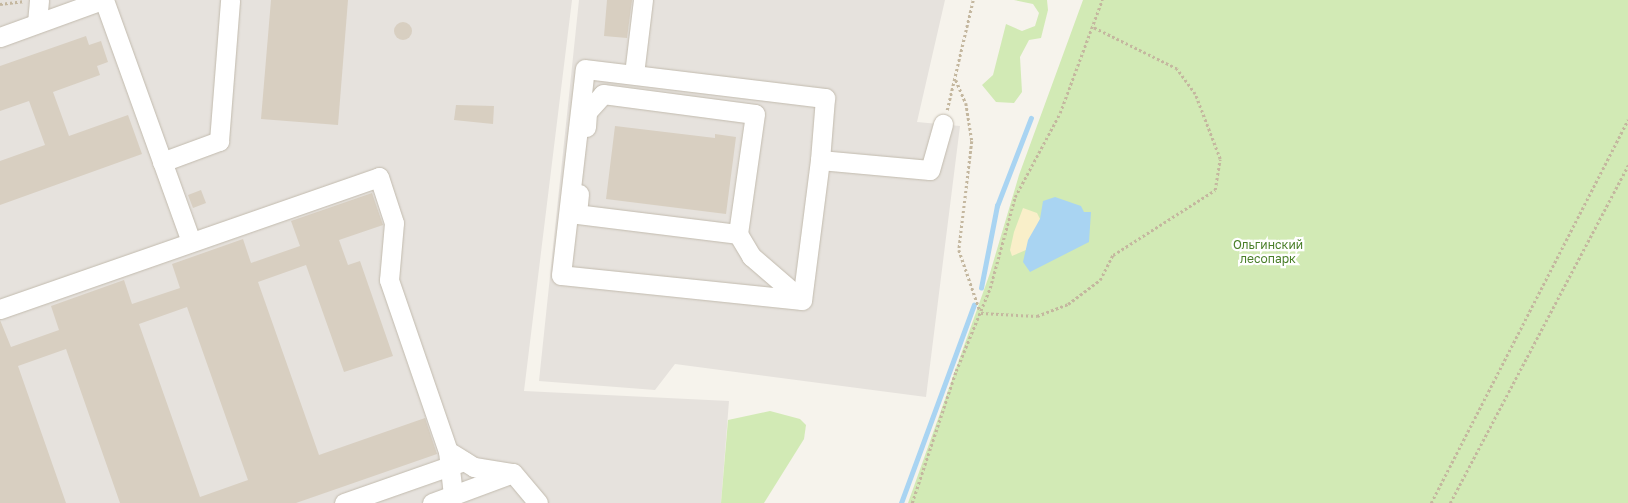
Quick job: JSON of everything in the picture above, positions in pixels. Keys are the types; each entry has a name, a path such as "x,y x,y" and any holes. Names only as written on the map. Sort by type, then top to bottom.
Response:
{"lane":[{"path":"38,23 39,0"},
{"path":"0,36 100,0 191,242"},
{"path":"162,162 219,141 230,0"},
{"path":"634,74 643,0"},
{"path":"585,69 825,98 820,160 802,300 561,275 585,69"},
{"path":"738,234 577,214 587,112 603,94 755,114 738,234 751,256 802,300"},
{"path":"820,160 930,170 944,118"},
{"path":"0,309 380,177 394,223 389,263 392,289 454,459 453,495"},
{"path":"344,503 454,459 474,467 513,473 538,503"},
{"path":"432,503 513,473"}],"path":[{"path":"0,4 27,0"},
{"path":"944,118 956,80 973,0"},
{"path":"912,503 956,371 981,313 1015,197 1060,113 1102,0"},
{"path":"981,313 1037,316 1068,304 1100,280 1113,255 1215,190 1219,178 1220,159 1195,94 1177,69 1092,27"},
{"path":"956,80 966,104 972,140 959,250 981,313"},
{"path":"1431,503 1628,120"},
{"path":"1450,503 1628,165"}],"shaded area":[{"path":"0,0 572,0 524,391 729,401 721,503 0,503"},
{"path":"579,0 945,0 917,122 960,126 926,397 675,364 655,390 539,381"}],"green space":[{"path":"1014,0 1047,0 1048,10 1041,38 1029,40 1020,57 1022,92 1014,103 996,102 982,85 993,75 1006,24 1022,31 1035,26 1039,13 1033,4"},
{"name":"Ольгинский лесопарк","path":"1083,0 1628,0 1628,503 908,503 990,273 1019,175"},
{"path":"770,411 800,419 806,425 804,439 764,503 721,503 728,420"}],"sand":[{"path":"1023,208 1037,213 1040,219 1026,250 1012,256 1010,250 1014,232"}],"water":[{"path":"1055,197 1081,206 1084,212 1091,212 1089,242 1030,272 1023,262 1028,240 1040,219 1043,201"}],"building":[{"path":"271,0 348,0 338,125 261,119"},
{"path":"607,0 632,0 627,38 604,36"},
{"path":"403,22 409,25 412,31 409,37 403,40 397,37 394,31 397,25"},
{"path":"86,36 89,45 101,41 108,62 97,66 100,75 53,92 69,136 128,115 142,154 0,205 0,161 45,145 29,101 0,111 0,66"},
{"path":"456,105 494,106 493,124 454,120"},
{"path":"615,126 715,138 715,134 736,137 726,214 606,199"},
{"path":"201,190 206,203 193,208 188,195"},
{"path":"372,193 383,225 339,240 348,265 360,261 393,356 344,372 306,265 258,282 319,455 425,418 437,454 296,503 120,503 66,349 18,366 66,503 0,503 0,320 11,347 59,330 51,306 124,280 132,304 180,288 172,264 243,239 251,263 300,246 291,221","holes":["187,307 248,480 200,497 139,324"]}],"waterway":[{"path":"981,288 997,206 1031,118"},
{"path":"901,503 974,305"}]}
